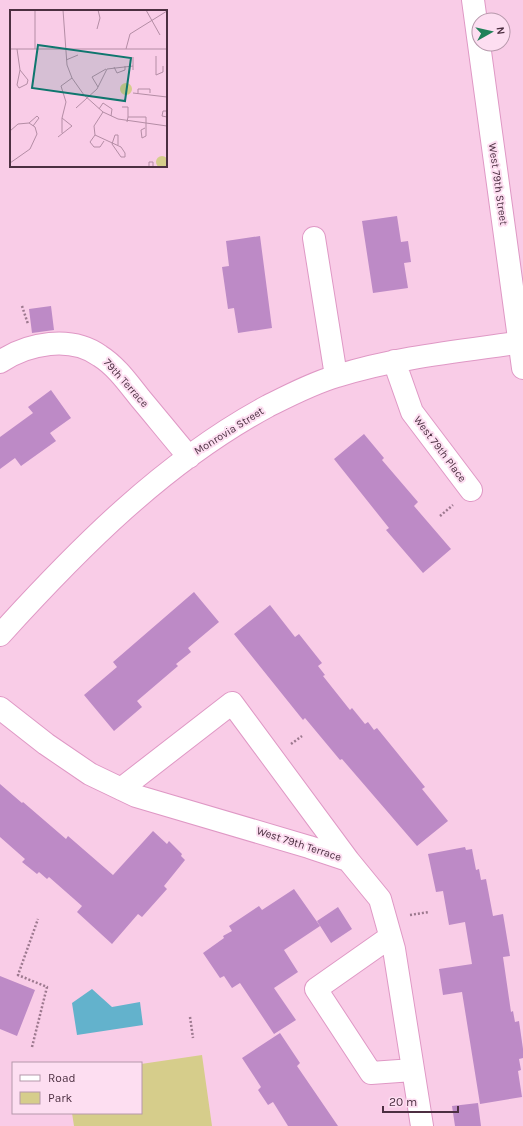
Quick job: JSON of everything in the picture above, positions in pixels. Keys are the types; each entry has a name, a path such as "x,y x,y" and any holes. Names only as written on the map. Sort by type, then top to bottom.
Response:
{"street":[{"name":"West 79th Street","path":"473,0 521,342 523,368"},
{"path":"314,238 336,376"},
{"name":"Monrovia Street","path":"0,635 76,554 121,512 188,457 216,436 244,419 293,393 336,376 394,361 521,342"},
{"name":"79th Terrace","path":"0,362 6,357 39,344 74,344 100,355 124,379 188,457"},
{"name":"West 79th Place","path":"394,361 412,412 471,490"},
{"path":"121,789 232,703 348,860"},
{"name":"West 79th Terrace","path":"0,708 46,744 90,774 136,796 302,844 348,860 380,899 390,937 422,1126"},
{"path":"390,937 316,988 371,1073 413,1070"}],"path":[{"path":"32,1048 47,987 18,975 38,919"},
{"path":"190,1017 193,1038"}],"green space":[{"path":"202,1055 212,1126 74,1126 72,1114 142,1114 142,1064"}],"water":[{"path":"92,989 112,1007 140,1002 143,1025 77,1035 72,1003"}],"building":[{"path":"397,216 401,242 408,241 411,262 404,263 408,288 373,293 362,221"},
{"path":"260,236 272,328 238,333 234,308 228,309 222,267 229,266 226,241"},
{"path":"51,306 54,330 32,333 29,309"},
{"path":"51,390 71,418 50,433 56,441 21,466 15,458 0,469 0,437 33,413 28,407"},
{"path":"364,434 384,458 382,460 418,502 414,506 451,549 423,573 386,530 389,528 334,459"},
{"path":"194,592 219,622 188,648 191,652 176,664 178,666 137,701 142,707 114,731 84,695 117,667 113,662"},
{"path":"270,605 295,637 299,634 322,663 318,666 325,675 323,676 350,710 352,708 365,724 368,722 374,730 377,728 425,787 422,789 448,821 417,846 342,759 340,760 305,718 303,720 234,634"},
{"path":"0,784 66,839 68,836 113,875 153,831 167,844 169,841 182,854 181,856 185,860 164,886 167,889 142,917 138,914 112,944 77,912 82,906 49,877 47,879 39,872 37,874 22,862 25,859 0,837"},
{"path":"465,847 466,850 472,849 476,870 479,869 481,880 486,879 493,916 503,914 510,956 503,957 511,1012 513,1011 515,1022 519,1021 523,1049 523,1058 519,1059 521,1070 518,1071 522,1097 480,1104 462,992 443,995 439,969 472,964 465,922 449,925 443,891 436,892 428,854"},
{"path":"294,889 320,926 284,950 298,972 274,988 296,1020 274,1034 240,983 232,988 224,976 220,978 203,953 224,938 223,936 232,931 229,926 259,906 262,910"},
{"path":"338,907 352,929 331,943 317,921"},
{"path":"0,976 35,990 17,1036 0,1029"},
{"path":"280,1033 300,1063 297,1066 338,1126 288,1126 273,1102 268,1105 258,1090 261,1087 242,1058"},
{"path":"478,1103 481,1126 455,1126 452,1106"}]}
